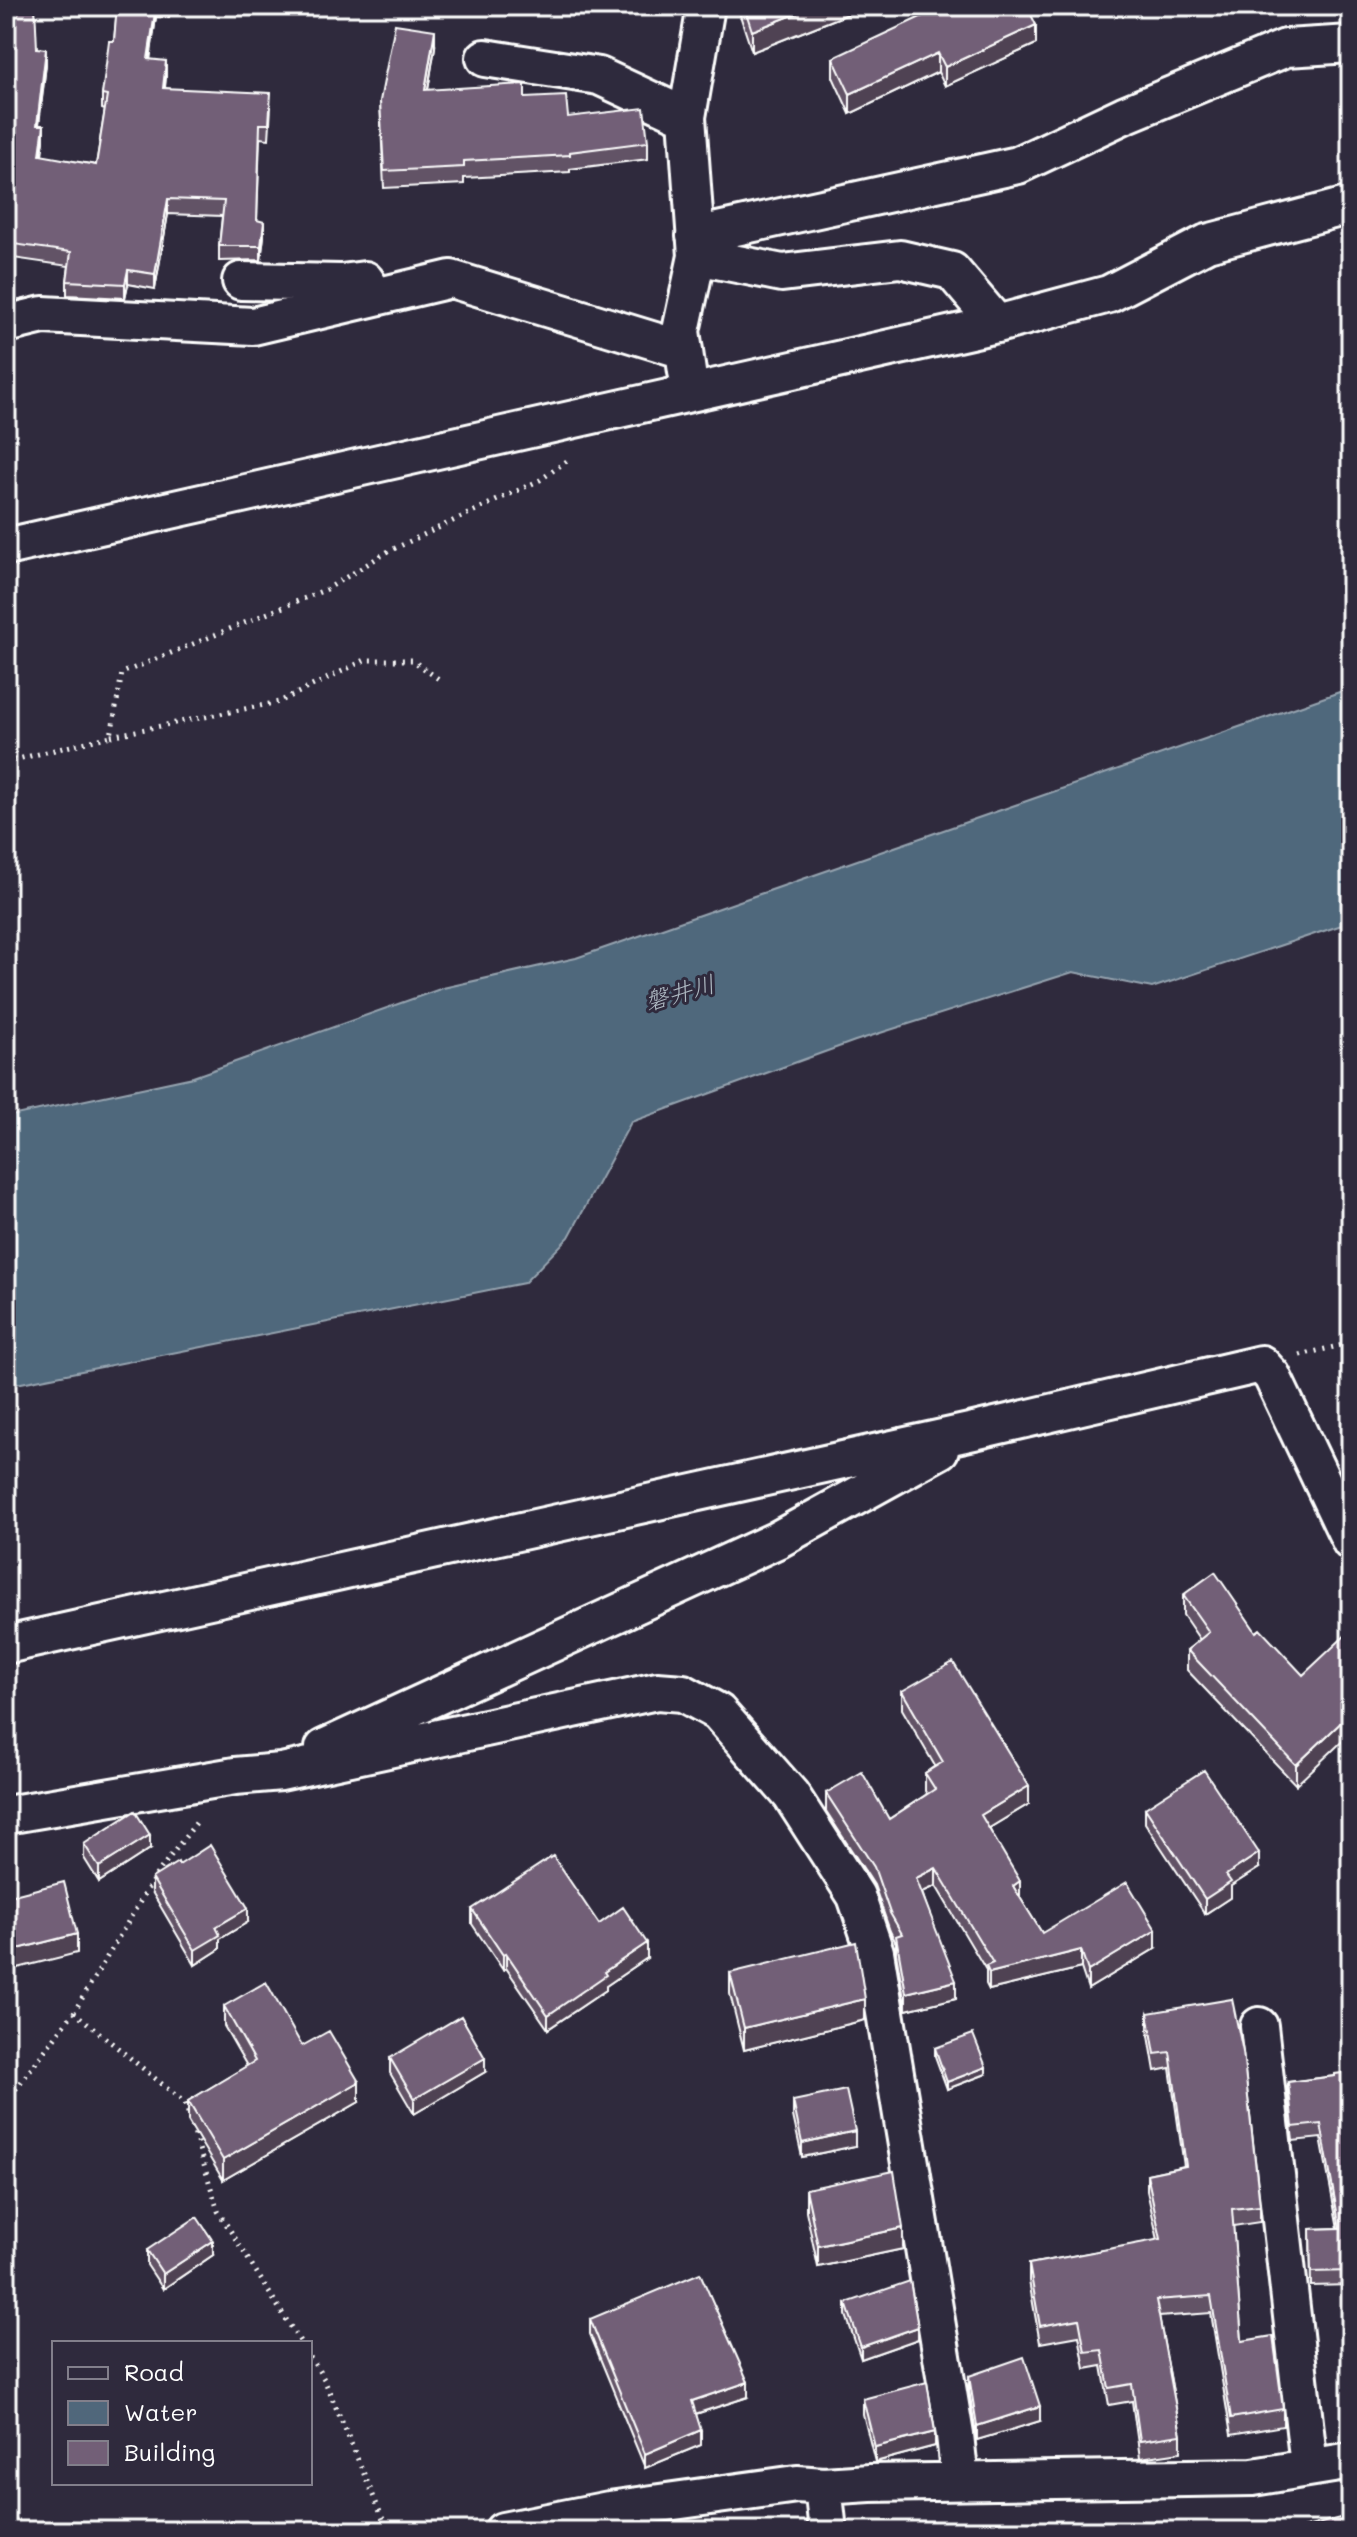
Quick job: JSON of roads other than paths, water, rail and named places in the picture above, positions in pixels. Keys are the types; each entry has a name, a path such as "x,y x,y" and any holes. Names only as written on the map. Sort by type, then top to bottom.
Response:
{"street":[{"path":"691,394 681,331 696,246 687,117 706,6"},
{"path":"696,246 1018,165 1124,115 1286,48 1351,44"},
{"path":"485,58 599,76 687,117"},
{"path":"6,547 997,324 1109,294 1207,243 1351,205"},
{"path":"696,246 782,273 900,259 952,271 997,324"},
{"path":"6,324 43,315 253,326 451,279 684,350"},
{"path":"241,281 341,283 365,280 376,297"},
{"path":"6,1645 974,1431 1261,1364 1272,1376 1351,1542"},
{"path":"266,1774 777,1540 974,1431"},
{"path":"6,1815 266,1774 657,1691 683,1693 718,1712 791,1795 856,1896 875,1952 960,2481"},
{"path":"1259,2026 1309,2466"},
{"path":"503,2531 609,2510 797,2484 1253,2477 1351,2461"},
{"path":"823,2486 828,2531"}],"water":[{"name":"磐井川","path":"1351,688 1351,922 1152,988 1073,972 855,1041 631,1122 569,1237 524,1283 6,1386 6,1117 193,1077 443,988 576,958"}]}
